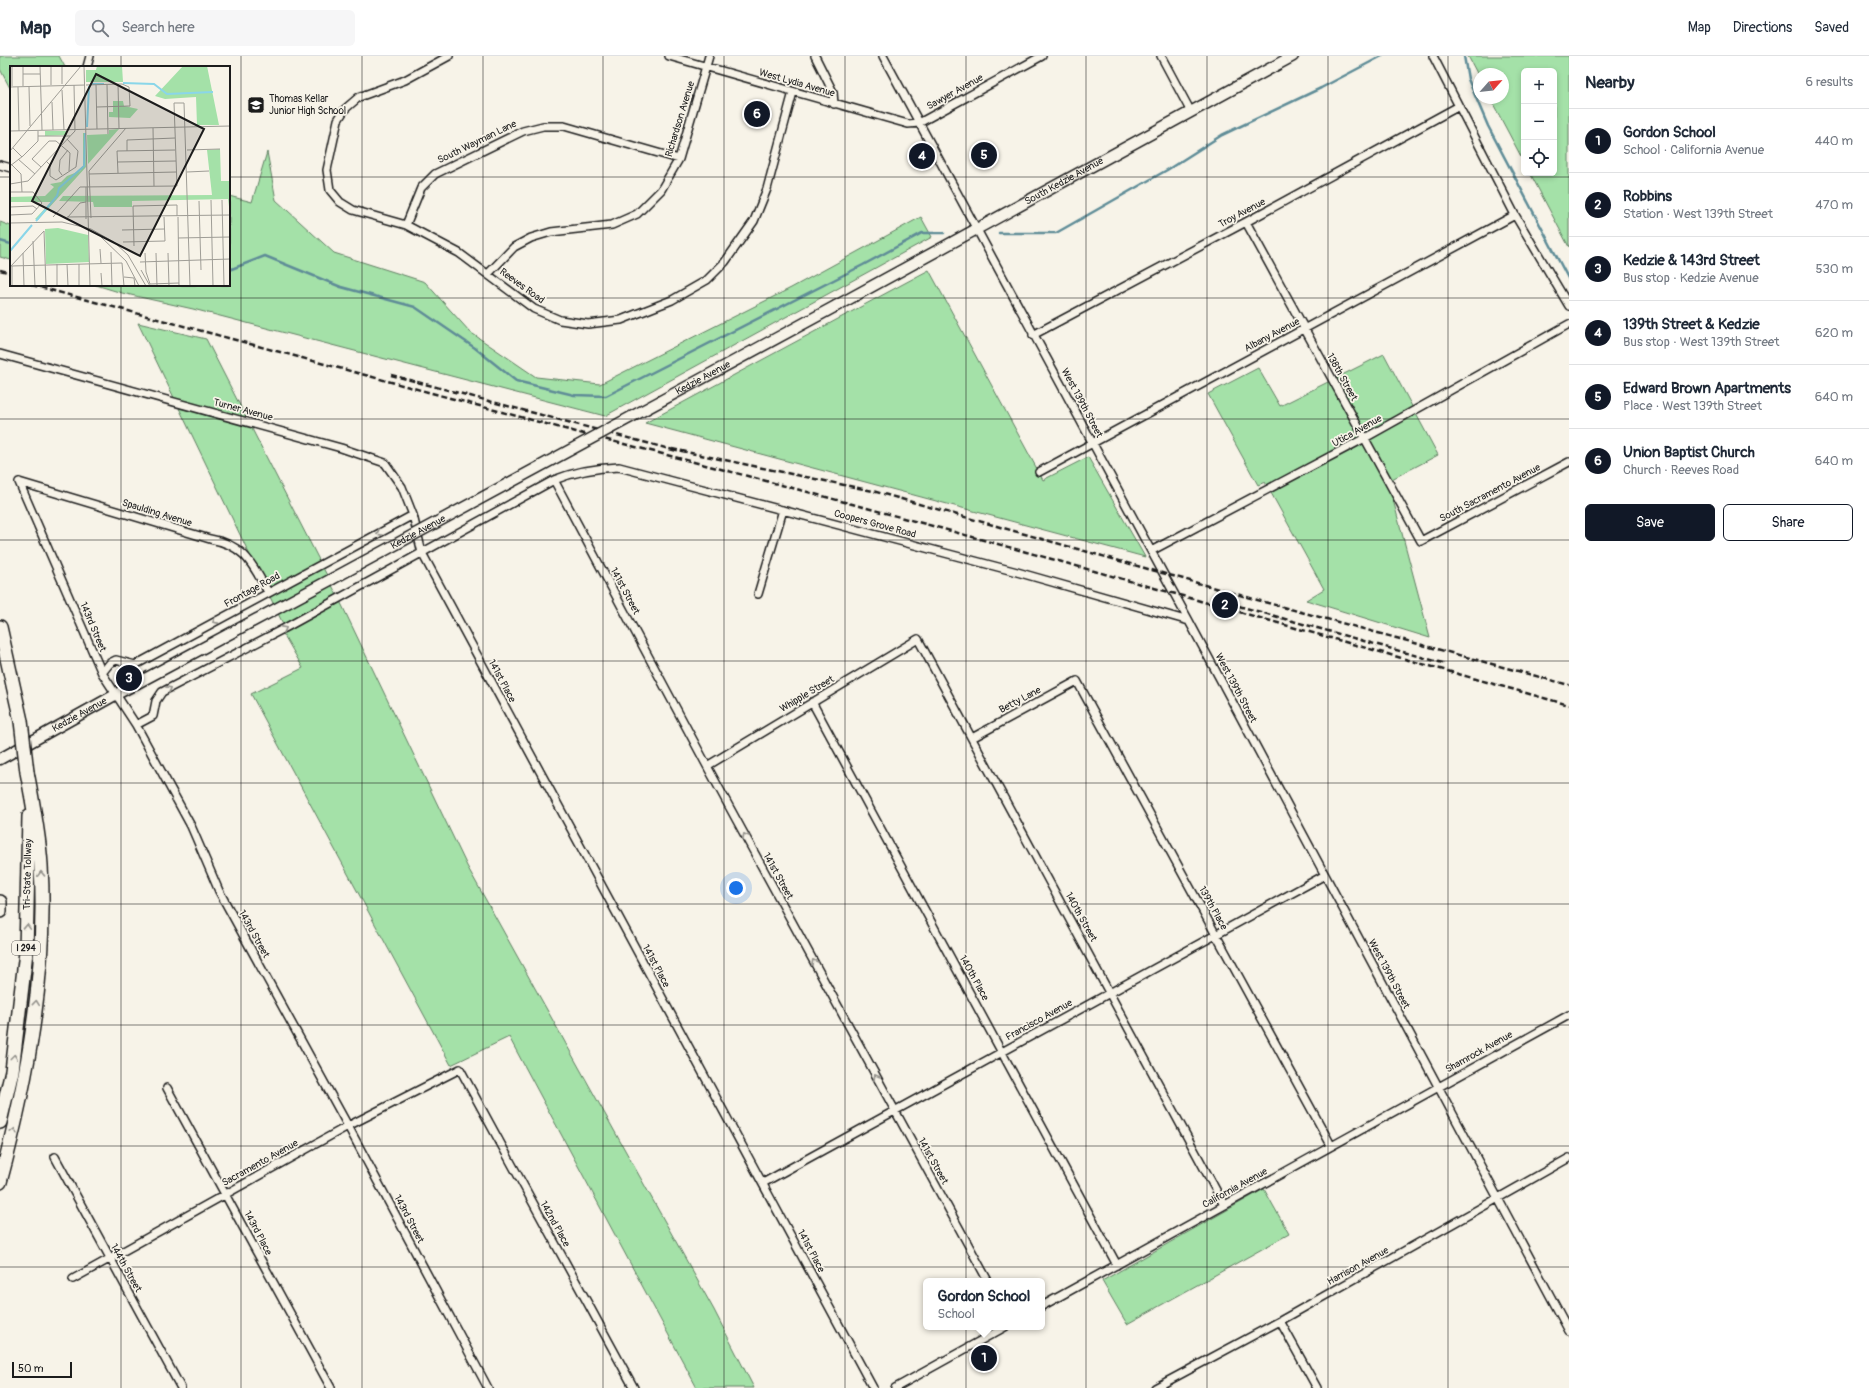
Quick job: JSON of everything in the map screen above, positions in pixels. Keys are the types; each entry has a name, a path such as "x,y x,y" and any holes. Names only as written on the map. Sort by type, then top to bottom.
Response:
{"highway":[{"name":"Tri-State Tollway","path":"0,627 21,721 27,772 29,826 26,952 12,1071 0,1122"},
{"path":"0,1182 20,1106 29,1058 40,960 41,865 36,818 27,772"},
{"path":"0,902 0,910"}],"main road":[{"name":"South Kedzie Avenue","path":"836,306 1293,56"},
{"name":"Kedzie Avenue","path":"0,759 115,695 332,580 836,306"}],"street":[{"path":"87,66 90,56"},
{"name":"Reeves Road","path":"449,56 405,80 359,97 344,109 338,120 327,170 330,190 340,202 353,210 406,225 459,253 534,309 560,320 588,324 621,320 672,300 707,280 725,262 754,220 767,189 793,92"},
{"name":"West Lydia Avenue","path":"670,56 908,124 919,123"},
{"name":"Richardson Avenue","path":"488,274 514,247 531,238 551,232 612,225 637,214 661,190 680,159 709,56"},
{"path":"815,56 833,92 834,104"},
{"name":"West 139th Street","path":"883,56 1189,621 1497,1199 1569,1330"},
{"name":"Sawyer Avenue","path":"919,123 1042,56"},
{"path":"1160,56 1191,112"},
{"path":"1433,56 1515,215 1569,306"},
{"name":"Troy Avenue","path":"1033,335 1246,222 1459,106"},
{"name":"South Wayman Lane","path":"406,225 421,188 435,174 523,131 543,126 564,126 680,159"},
{"path":"0,165 10,168"},
{"name":"Albany Avenue","path":"1039,472 1515,215"},
{"name":"138th Street","path":"1246,222 1421,541"},
{"name":"Utica Avenue","path":"1151,552 1365,438 1569,324"},
{"name":"Turner Avenue","path":"0,354 342,448 385,463 402,487 413,514 422,553"},
{"name":"South Sacramento Avenue","path":"1421,541 1569,462"},
{"name":"Coopers Grove Road","path":"136,726 153,716 156,701 162,692 285,628 554,480 572,472 587,469 619,467 1017,572 1189,621"},
{"name":"141st Street","path":"554,480 707,766 986,1278"},
{"name":"Spaulding Avenue","path":"19,482 210,539 225,542 246,555 268,592"},
{"name":"143rd Street","path":"19,482 102,673 136,726 191,826 219,891 348,1126 488,1388"},
{"path":"758,594 783,510"},
{"name":"Frontage Road","path":"102,673 116,660 135,665 413,514"},
{"name":"141st Place","path":"422,553 874,1388"},
{"name":"Whipple Street","path":"707,766 918,639"},
{"name":"140th Street","path":"918,639 1224,1205"},
{"name":"Betty Lane","path":"972,738 1077,681"},
{"name":"139th Place","path":"1077,681 1331,1145"},
{"name":"140th Place","path":"812,702 1003,1051 1117,1265"},
{"name":"Francisco Avenue","path":"763,1184 1325,875"},
{"name":"Shamrock Avenue","path":"1437,1086 1569,1015"},
{"name":"Sacramento Avenue","path":"73,1279 348,1126 460,1069"},
{"name":"142nd Place","path":"460,1069 634,1388"},
{"name":"California Avenue","path":"1045,1304 1437,1086"},
{"name":"143rd Place","path":"168,1088 330,1388"},
{"name":"144th Street","path":"55,1157 181,1388"},
{"name":"Harrison Avenue","path":"1155,1388 1280,1320 1569,1158"},
{"path":"1280,1320 1317,1388"},
{"path":"895,1388 1000,1330"}],"green space":[{"path":"0,56 59,56 64,66 10,66 10,88 0,69"},
{"path":"1468,56 1569,56 1569,247 1532,176 1557,176 1557,68 1521,68 1521,156 1493,104 1509,104 1509,68 1474,68"},
{"path":"267,152 276,200 334,253 425,282 470,332 536,377 600,384 791,288 921,217 932,237 605,416 99,286 230,286 230,196 252,202"},
{"path":"0,222 10,226 10,260 0,257"},
{"path":"929,270 1043,480 1088,457 1145,557 645,423"},
{"path":"138,323 206,339 339,599 467,866 714,1310 754,1388 697,1388 509,1037 451,1065 251,694 303,668 281,630 285,628"},
{"path":"1384,354 1438,455 1388,481 1430,638 1306,600 1324,589 1265,482 1258,485 1208,394 1258,368 1280,406"},
{"path":"1264,1189 1289,1234 1127,1324 1102,1281"}],"waterway":[{"path":"999,233 1056,233 1167,170 1222,135 1321,88 1382,56"},
{"path":"1464,56 1468,79 1488,126 1569,280"},
{"path":"230,270 265,256 341,287 415,307 475,348 516,381 574,395 606,396 863,265 922,233 944,233"},
{"path":"0,241 10,244"}],"railway":[{"path":"0,270 10,273"},
{"path":"36,286 576,432 825,497 1073,565 1569,705"},
{"path":"391,375 677,451"},
{"path":"672,449 873,491 1268,603 1569,685"},
{"path":"1221,601 1446,664"}],"place":[{"name":"Thomas Kellar Junior High School","path":"256,105"},
{"name":"Union Baptist Church","path":"757,114"},
{"name":"Edward Brown Apartments","path":"984,155"},
{"name":"139th Street & Kedzie","path":"922,156"},
{"name":"Robbins","path":"1225,605"},
{"name":"Kedzie & 143rd Street","path":"129,678"},
{"name":"Gordon School","path":"984,1358"}]}
